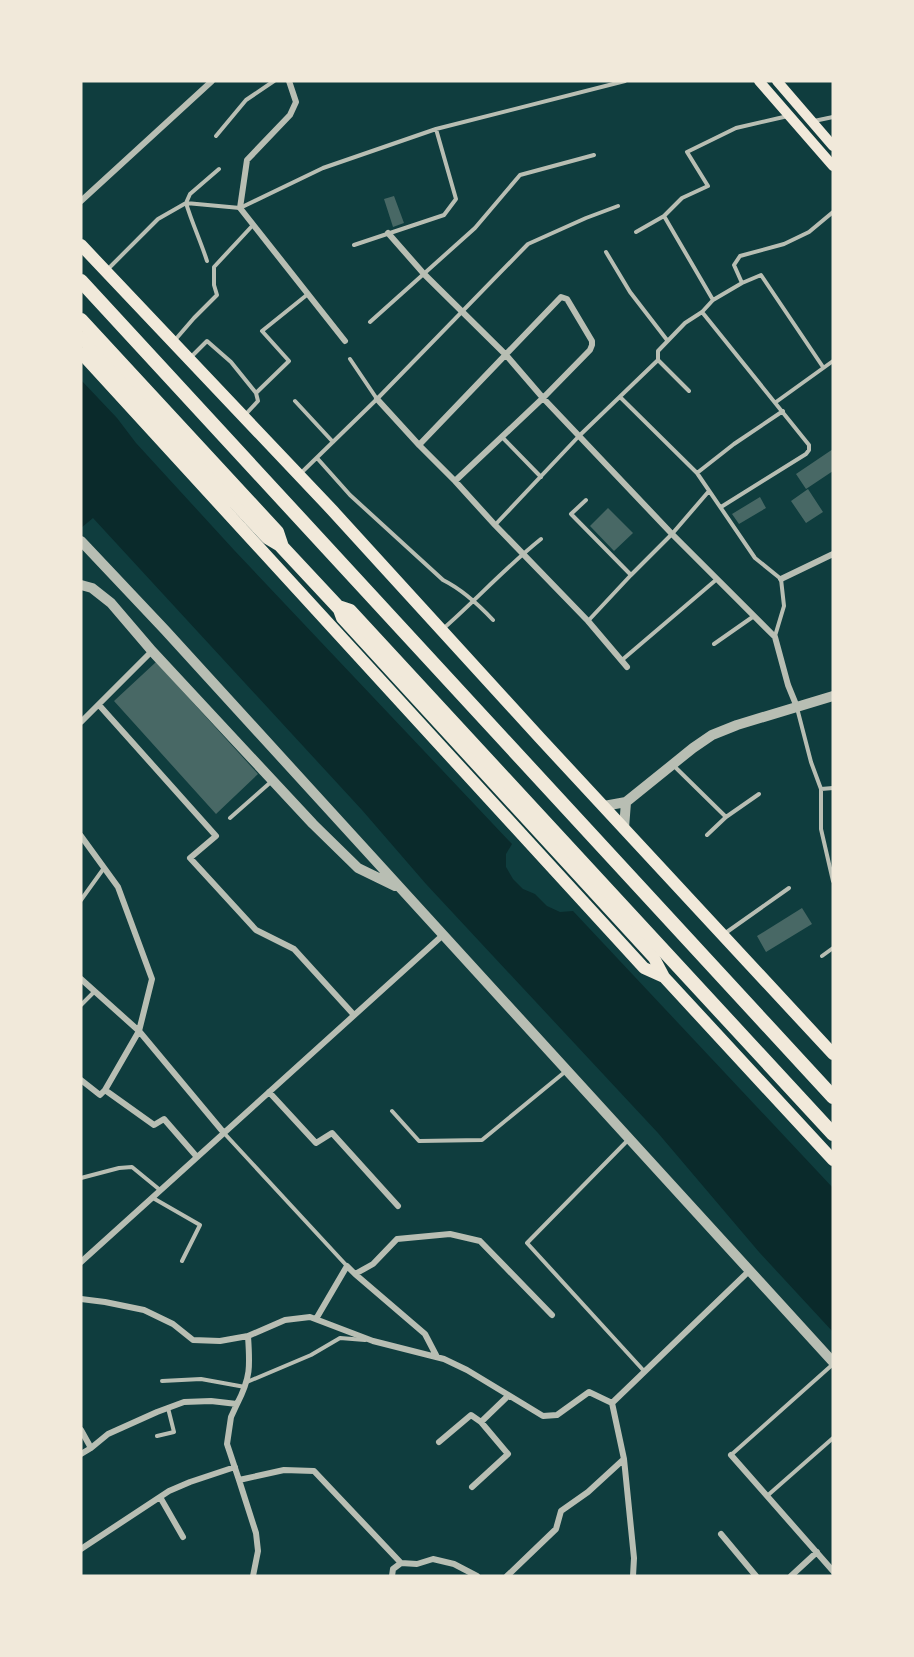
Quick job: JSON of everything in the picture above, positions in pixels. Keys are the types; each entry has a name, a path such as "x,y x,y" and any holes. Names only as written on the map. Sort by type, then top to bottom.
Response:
{"highway":[{"path":"81,281 833,1097"},
{"path":"81,320 277,532 282,547 338,607 350,611 833,1134"}],"main road":[{"path":"759,81 833,166"},
{"path":"777,81 833,146"},
{"path":"81,245 442,630 833,1054"},
{"path":"81,337 267,538 282,547"},
{"path":"81,353 644,968 664,977"},
{"path":"338,607 342,618 654,958 664,977 833,1160"}],"street":[{"path":"81,201 212,81"},
{"path":"289,81 296,102 290,115 247,160 240,208 345,341"},
{"path":"388,233 424,274 506,355 543,398 672,534 775,637 788,685 797,707"},
{"path":"419,445 561,297 567,299 592,341 590,350 455,481"},
{"path":"377,399 588,621 627,667"},
{"path":"81,542 173,638 833,1363"},
{"path":"781,579 833,554"},
{"path":"81,585 92,588 111,603 152,651 313,824 358,868 401,889"},
{"path":"81,722 152,651"},
{"path":"603,806 626,802 712,735 737,724 833,696"},
{"path":"99,705 216,836 190,858 256,930 294,949 354,1015"},
{"path":"624,828 626,802"},
{"path":"81,836 118,887 152,979 139,1031 105,1090 100,1095 81,1080"},
{"path":"81,1262 443,935"},
{"path":"81,979 139,1031 224,1133"},
{"path":"105,1090 154,1125 164,1119 197,1157"},
{"path":"269,1092 316,1143 332,1133 398,1206"},
{"path":"355,1274 373,1264 397,1239 450,1234 480,1241 552,1315"},
{"path":"316,1319 347,1266 425,1334 437,1356"},
{"path":"612,1403 749,1271"},
{"path":"81,1299 144,1310 173,1324 193,1340 220,1341 248,1336 285,1320 310,1317 373,1341 437,1356 467,1370 543,1416 556,1415 589,1392 612,1403"},
{"path":"248,1336 250,1366 246,1385 231,1418 226,1444 248,1506 257,1542 258,1551 253,1576"},
{"path":"482,1422 508,1396"},
{"path":"81,1454 108,1434 184,1402 211,1401 237,1404"},
{"path":"612,1403 624,1459 634,1558 633,1576"},
{"path":"439,1442 471,1414 482,1422 508,1454 472,1487"},
{"path":"81,1430 91,1448"},
{"path":"731,1455 833,1570"},
{"path":"507,1576 556,1529 561,1511 588,1492 624,1459"},
{"path":"81,1549 169,1491 234,1467"},
{"path":"239,1480 284,1470 314,1471 401,1563"},
{"path":"160,1497 183,1537"},
{"path":"721,1534 756,1576"},
{"path":"791,1576 817,1552"},
{"path":"392,1576 396,1565 417,1564 434,1559 454,1564 477,1576"}],"lane":[{"path":"216,136 246,100 274,81"},
{"path":"105,272 158,219 186,203 240,208 323,168 436,129 626,81"},
{"path":"636,232 664,216 682,198 708,186 687,152 736,128 789,116"},
{"path":"813,122 833,117"},
{"path":"354,244 444,215 456,199 436,129"},
{"path":"370,322 475,228 520,175 594,155"},
{"path":"207,261 196,236 186,203 190,194 219,169"},
{"path":"298,476 377,399 528,244 618,206"},
{"path":"742,283 734,265 740,256 784,244 809,232 833,212"},
{"path":"664,216 713,300"},
{"path":"173,343 217,296 214,285 214,267 253,225"},
{"path":"606,252 630,292 667,340"},
{"path":"689,391 658,360 658,351 685,323 702,312 713,300 761,275 823,367"},
{"path":"256,393 289,361 262,331 308,294"},
{"path":"702,312 809,445 806,454 720,507"},
{"path":"188,359 207,341 231,362 256,393 258,401 243,417"},
{"path":"350,359 377,399"},
{"path":"495,525 579,436 658,360"},
{"path":"776,402 833,361"},
{"path":"620,397 697,473 755,558 781,579 784,606 775,637"},
{"path":"295,401 333,442"},
{"path":"697,473 734,444 783,411"},
{"path":"502,437 541,477"},
{"path":"317,458 350,495 443,580 475,601 493,620"},
{"path":"588,621 672,534 709,491"},
{"path":"586,500 571,514 631,575"},
{"path":"442,630 541,539"},
{"path":"622,660 717,579"},
{"path":"714,644 754,616"},
{"path":"797,707 811,762 821,789 821,829 833,881"},
{"path":"673,765 726,817"},
{"path":"230,818 273,780"},
{"path":"821,789 833,788"},
{"path":"707,835 726,817 759,794"},
{"path":"81,900 104,868"},
{"path":"723,934 789,888"},
{"path":"822,956 833,948"},
{"path":"81,1005 95,991"},
{"path":"392,1111 419,1141 482,1140 567,1071"},
{"path":"224,1133 347,1266"},
{"path":"629,1139 527,1243 645,1372"},
{"path":"81,1178 132,1167 161,1190"},
{"path":"153,1198 200,1225 182,1261"},
{"path":"162,1381 201,1379 246,1385 311,1355 339,1338 373,1341"},
{"path":"731,1455 833,1363"},
{"path":"156,1436 174,1432 168,1408"},
{"path":"767,1496 833,1438"}],"water":[{"path":"81,380 234,550 512,844 506,854 506,867 513,879 523,889 535,894 547,906 560,912 573,911 833,1188 833,1332 759,1252 658,1133 426,884 362,810 93,518 81,528"}],"building":[{"path":"394,196 404,223 393,227 384,199"},
{"path":"833,449 833,471 806,489 796,474"},
{"path":"808,489 823,512 806,523 791,501"},
{"path":"760,497 766,508 739,524 732,514"},
{"path":"608,508 633,533 614,551 590,526"},
{"path":"156,662 258,774 216,814 114,701"},
{"path":"802,908 812,924 766,952 757,936"}]}
